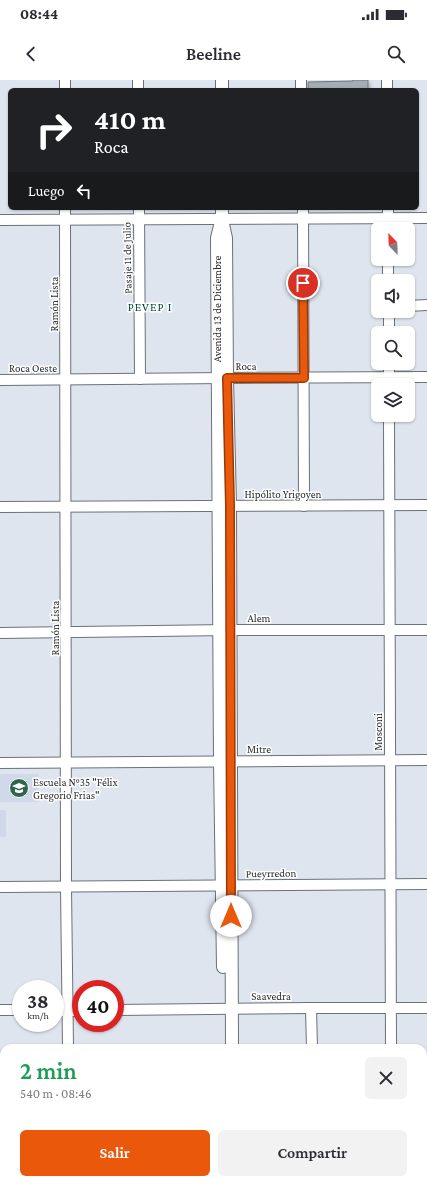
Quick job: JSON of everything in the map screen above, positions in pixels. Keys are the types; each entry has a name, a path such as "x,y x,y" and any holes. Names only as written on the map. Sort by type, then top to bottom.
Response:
{"street":[{"name":"Ramón Lista","path":"65,210 67,632 66,887 68,1044"},
{"name":"Pasaje 11 de Julio","path":"139,210 140,379"},
{"path":"303,210 304,506"},
{"path":"388,210 388,222"},
{"path":"0,220 139,220 222,214 371,223"},
{"name":"Avenida 13 de Diciembre","path":"222,214 217,238 222,378 224,506 228,1009 232,1044"},
{"path":"401,222 427,218"},
{"path":"415,306 427,305"},
{"name":"Roca","path":"415,378 427,377"},
{"name":"Roca","path":"66,380 304,378 371,380"},
{"name":"Roca Oeste","path":"0,380 66,380"},
{"name":"Mosconi","path":"389,422 391,1044"},
{"name":"Hipólito Yrigoyen","path":"0,507 427,505"},
{"name":"Alem","path":"0,633 225,630 427,630"},
{"name":"Mitre","path":"0,762 67,763 427,760"},
{"name":"Pueyrredon","path":"0,887 427,884"},
{"path":"311,1008 312,1044"},
{"name":"Saavedra","path":"124,1010 427,1008"},
{"name":"Avenida 13 de Diciembre","path":"224,1044 228,1009"},
{"path":"0,1010 12,1010"},
{"path":"64,1011 72,1011"}],"shaded area":[{"name":"Escuela N°35 \"Félix Gregorio Frias\"","path":"0,774 39,774 38,802 0,802"},
{"name":"Escuela N°35 \"Félix Gregorio Frias\"","path":"0,810 6,810 6,837 0,837"}],"building":[{"path":"368,80 368,88 308,88 308,82"}],"place":[{"name":"Escuela N°35 \"Félix Gregorio Frias\"","path":"19,788"}],"district":[{"name":"PEVEP I","path":"150,307"}],"route":[{"path":"231,916 230,506 227,378 304,378 303,283"}]}
